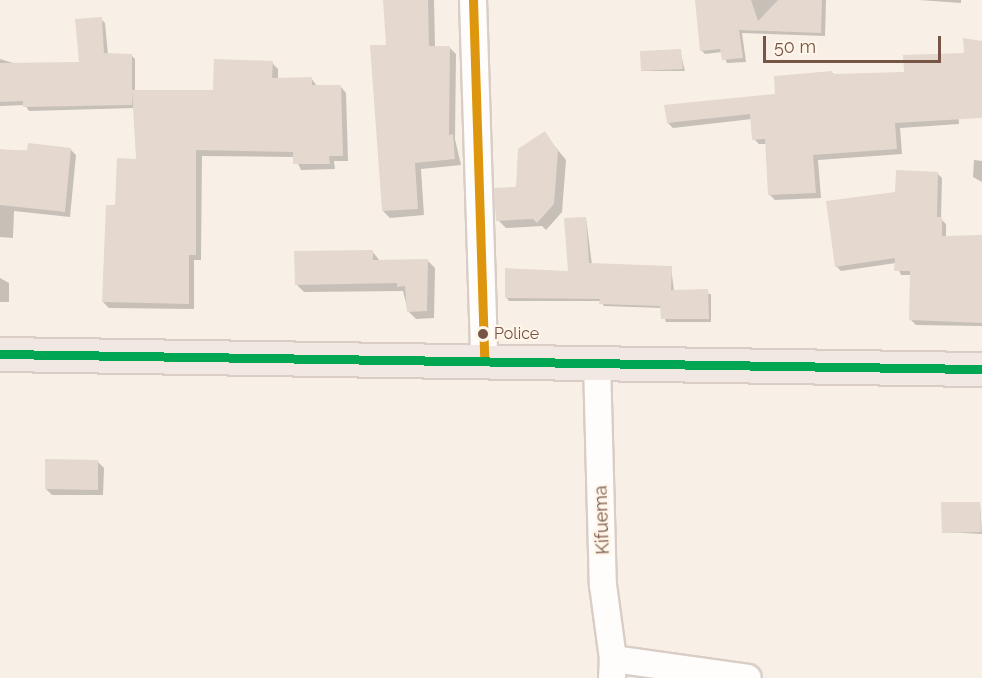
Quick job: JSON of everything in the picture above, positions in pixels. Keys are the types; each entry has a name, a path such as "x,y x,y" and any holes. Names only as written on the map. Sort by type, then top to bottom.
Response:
{"highway":[{"path":"0,354 484,359 982,369"}],"street":[{"path":"473,0 484,359"},
{"name":"Kifuema","path":"597,362 603,585 613,668"},
{"path":"613,668 748,678"}],"building":[{"path":"383,0 428,0 429,46 450,46 449,135 453,134 455,159 415,163 418,209 382,211 370,45 386,45"},
{"path":"695,0 751,0 758,21 778,0 822,0 821,33 739,30 743,58 722,60 720,49 700,51"},
{"path":"102,17 104,53 132,54 132,105 23,107 23,101 0,102 0,63 79,62 75,19"},
{"path":"963,38 982,41 982,118 895,123 897,149 813,155 816,193 768,195 765,139 752,140 750,114 667,123 664,105 775,94 774,76 832,71 832,74 904,72 903,55 964,53"},
{"path":"681,49 683,69 641,71 640,51"},
{"path":"214,59 273,61 272,78 312,77 312,85 341,85 343,156 329,156 330,164 293,164 293,152 196,150 196,255 189,255 189,304 102,302 106,205 115,205 117,158 136,159 132,90 213,90"},
{"path":"545,131 558,151 554,204 537,223 533,219 496,221 494,188 516,187 518,149"},
{"path":"28,143 71,148 65,212 0,205 0,149 27,151"},
{"path":"896,170 938,172 937,217 942,217 942,236 982,235 982,323 909,320 910,271 894,271 895,258 835,267 826,201 895,192"},
{"path":"586,217 589,263 672,266 671,290 708,289 709,319 661,319 660,306 599,304 600,299 505,298 505,268 568,271 564,218"},
{"path":"373,250 373,260 428,259 427,311 407,312 405,286 397,287 397,283 295,285 294,251"},
{"path":"45,459 98,460 98,490 45,489"},
{"path":"941,502 980,502 981,532 942,533"}],"transit line":[{"path":"473,0 484,359"},
{"path":"0,354 982,369"}],"place":[{"name":"Police","path":"483,334"}]}
